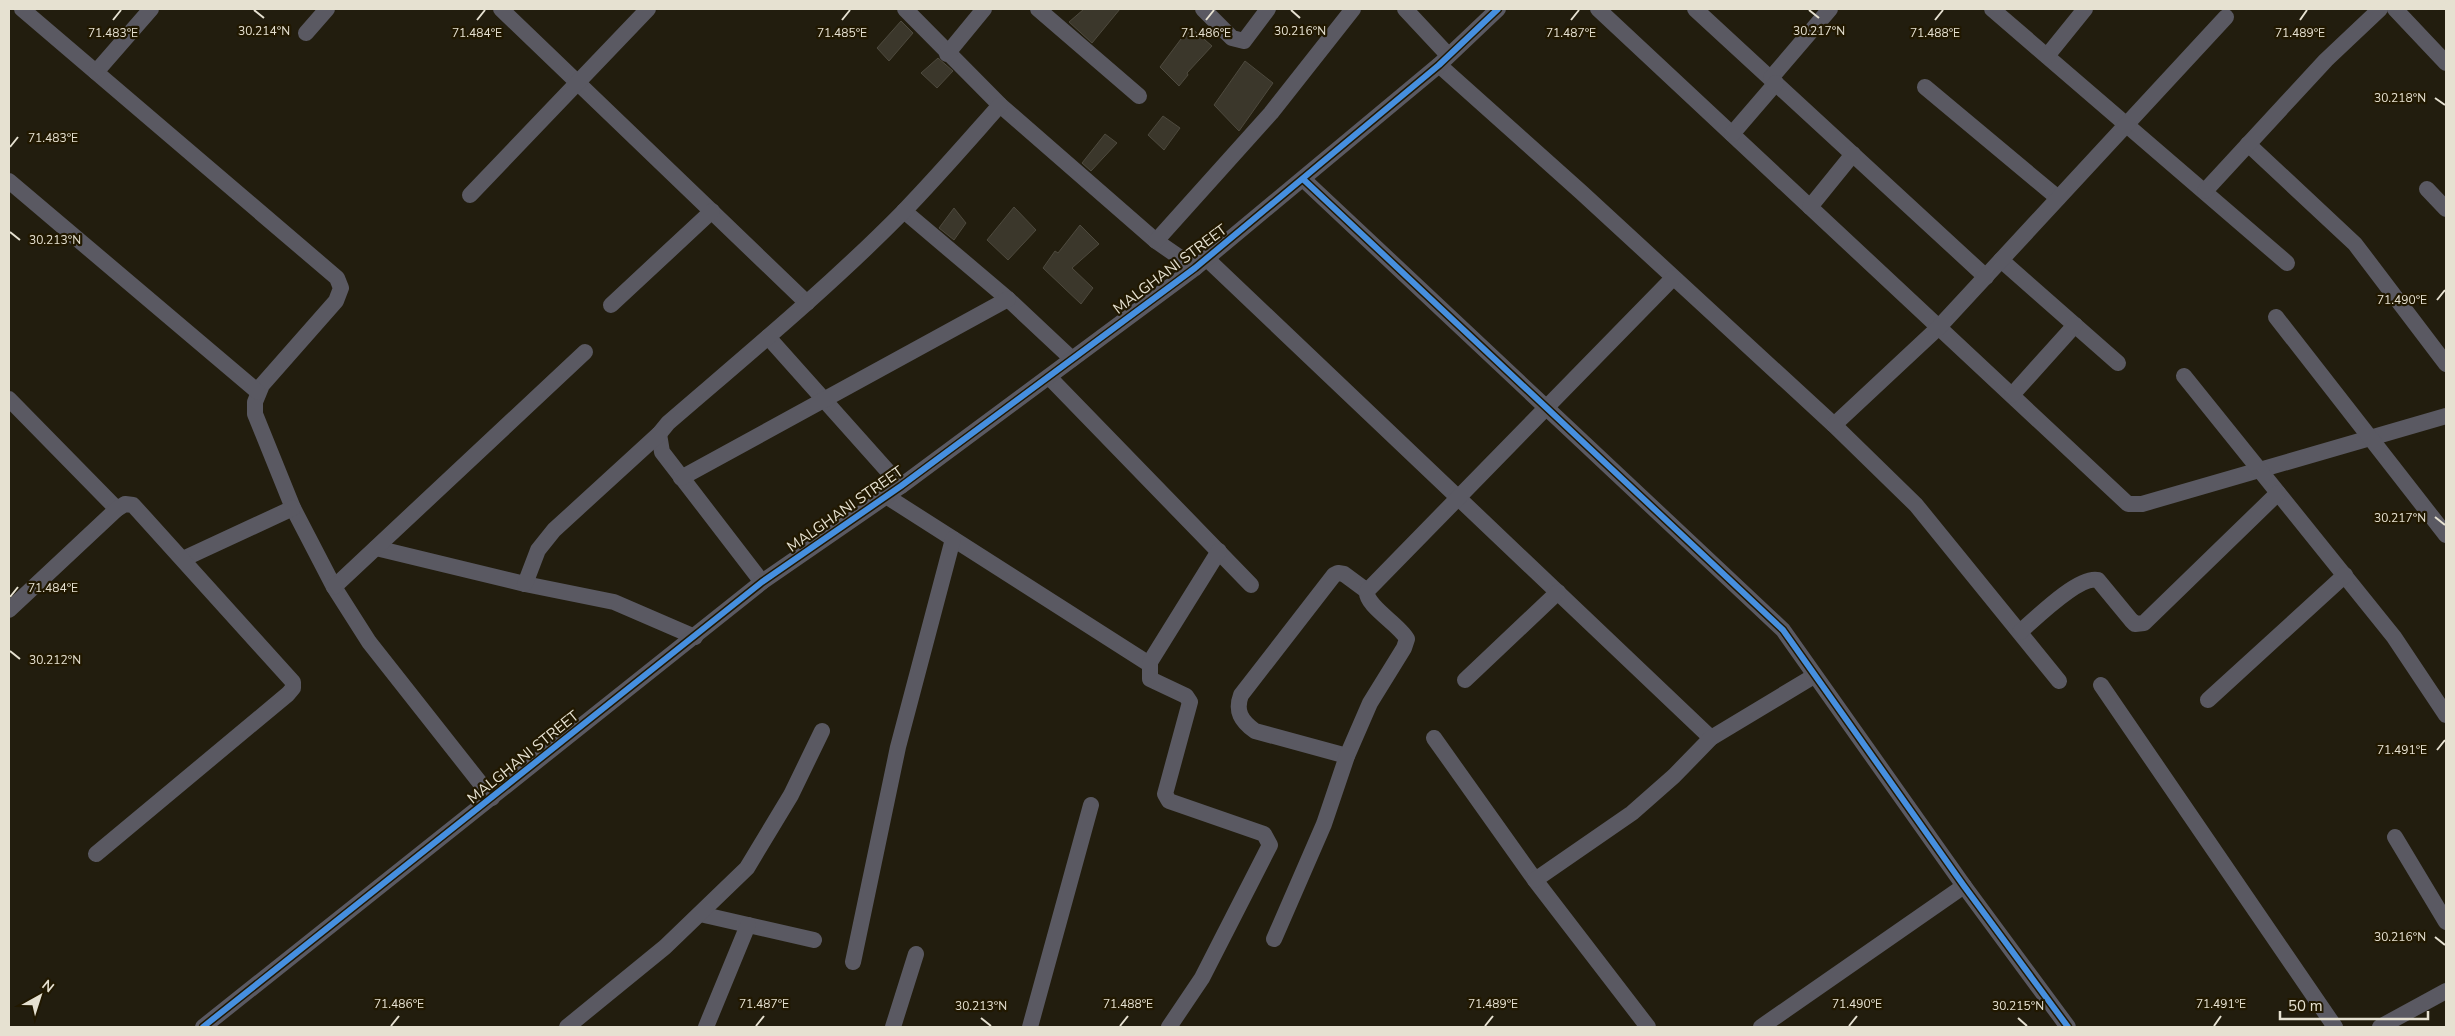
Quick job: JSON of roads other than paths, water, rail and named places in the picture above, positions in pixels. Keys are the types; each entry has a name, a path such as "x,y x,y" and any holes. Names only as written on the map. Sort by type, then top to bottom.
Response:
{"street":[{"path":"22,9 337,278 341,288 336,301 258,392 254,402 255,414 293,508 334,587 369,642 492,798"},
{"path":"96,72 152,9"},
{"path":"306,33 327,9"},
{"path":"501,9 807,303"},
{"path":"470,195 648,9"},
{"path":"905,9 947,54 1000,105 1156,240 1201,264 1458,498 1711,738"},
{"path":"947,54 984,9"},
{"path":"1038,9 1139,96"},
{"path":"1204,9 1232,38 1238,41 1244,41 1268,9"},
{"path":"1156,240 1271,113 1353,9"},
{"path":"1405,9 1443,60 1674,278 1834,425 1930,521 2059,681"},
{"name":"MALGHANI STREET","path":"203,1027 762,582 901,486 1201,264 1443,60 1498,9"},
{"path":"1598,9 2128,504 2142,504 2446,416"},
{"path":"1695,9 1986,277"},
{"path":"1732,134 1830,9"},
{"path":"1992,9 2128,123 2287,262"},
{"path":"2047,56 2085,9"},
{"path":"2205,191 2326,60 2380,9"},
{"path":"2395,9 2446,63"},
{"path":"1834,425 1939,327 2226,17"},
{"path":"1925,87 2058,198"},
{"path":"525,584 538,550 554,530 659,434 668,423 807,303 904,211 1000,105"},
{"path":"2248,144 2355,244 2446,364"},
{"path":"1810,207 1853,154"},
{"path":"1303,179 1783,630 1964,886 2068,1027"},
{"path":"9,181 258,392"},
{"path":"2427,189 2446,209"},
{"path":"611,305 712,211"},
{"path":"904,211 1008,299 1072,359"},
{"path":"2001,260 2118,363"},
{"path":"1367,592 1546,406 1674,278"},
{"path":"681,478 1008,299"},
{"path":"2276,317 2446,535"},
{"path":"2012,395 2075,325"},
{"path":"768,337 901,486"},
{"path":"334,587 586,352"},
{"path":"2184,376 2394,637 2446,715"},
{"path":"1049,377 1251,585"},
{"path":"9,399 117,509"},
{"path":"659,434 662,452 762,582"},
{"path":"2020,632 2070,591 2088,579 2098,580 2135,624 2144,624 2278,493"},
{"path":"886,496 1146,662 1150,662"},
{"path":"9,610 117,509 125,504 133,505 293,682 293,688 96,854"},
{"path":"182,559 293,508"},
{"path":"853,962 898,748 953,539"},
{"path":"376,548 525,584 614,602 695,637"},
{"path":"1169,1027 1202,978 1270,845 1264,834 1166,798 1164,794 1190,702 1186,696 1150,679 1150,662 1219,551"},
{"path":"1274,938 1324,824 1346,756 1370,703 1404,648 1407,639 1403,630 1369,602 1367,592 1344,574 1338,573 1334,575 1241,695 1238,704 1240,714 1246,724 1255,731 1346,756"},
{"path":"2208,700 2345,575"},
{"path":"1465,680 1558,592"},
{"path":"1535,880 1632,813 1674,776 1711,738 1814,676"},
{"path":"2101,685 2335,1027"},
{"path":"567,1027 665,946 747,868 791,795 822,731"},
{"path":"1434,738 1535,880 1648,1027"},
{"path":"1030,1027 1091,805"},
{"path":"2395,837 2446,922"},
{"path":"1761,1027 1964,886"},
{"path":"700,914 814,940"},
{"path":"706,1027 748,925"},
{"path":"893,1027 916,954"},
{"path":"2380,1027 2446,991"}]}
